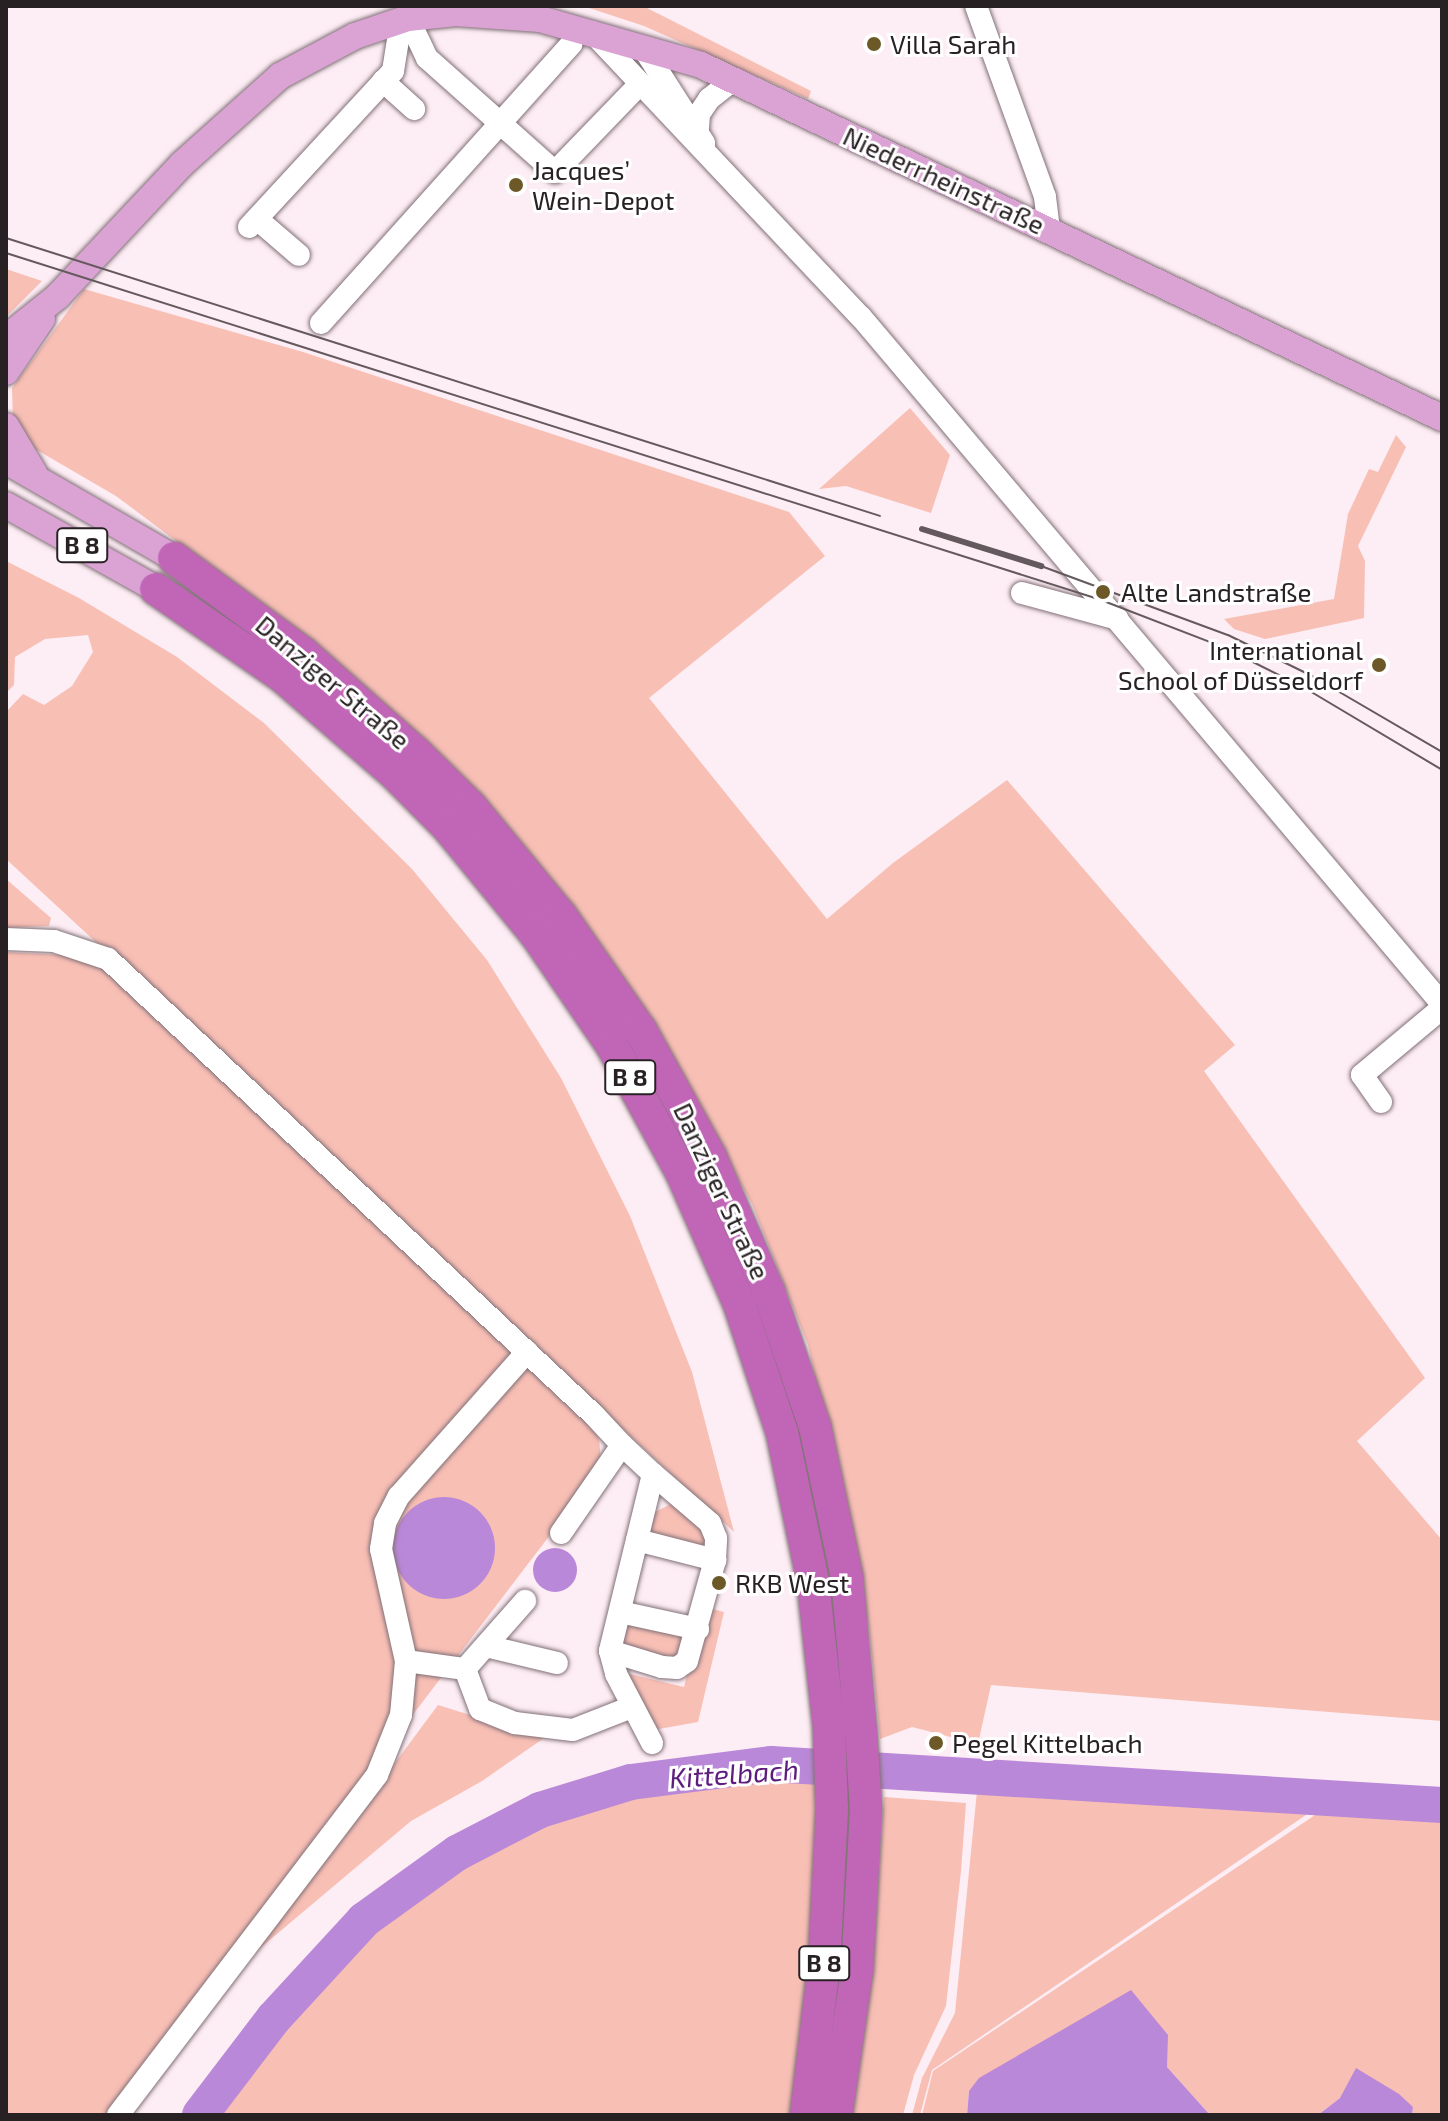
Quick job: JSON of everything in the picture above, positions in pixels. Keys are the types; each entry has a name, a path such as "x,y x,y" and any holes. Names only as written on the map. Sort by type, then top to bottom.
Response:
{"highway":[{"name":"Danziger Straße","path":"174,558 339,683 471,807 561,916 641,1031 716,1169 769,1292 815,1427 847,1578 861,1731 866,1810 857,1970 836,2115"},
{"name":"Danziger Straße","path":"156,589 282,676 415,795 535,933 613,1047 687,1184 739,1303 782,1432 813,1582 829,1728 832,1809 824,1965 806,2115"}],"main road":[{"name":"Niederrheinstraße","path":"404,15 508,16 581,37 644,49 733,80 1442,418"},
{"path":"6,338 58,296 182,164 280,76 327,47 404,15"},
{"path":"7,372 58,296"},
{"path":"6,426 36,476"},
{"name":"Danziger Straße","path":"6,461 174,558"},
{"name":"Danziger Straße","path":"6,505 156,589"}],"street":[{"path":"976,6 1045,197 1049,229"},
{"path":"404,15 427,58 555,172 639,85"},
{"path":"299,255 253,223 383,81 397,59 404,15"},
{"path":"321,323 499,123 581,37 639,85 861,317 1442,1006 1362,1075 1381,1102"},
{"path":"644,49 698,128 710,159"},
{"path":"698,128 699,114 709,99 733,80"},
{"path":"383,81 414,109"},
{"path":"1022,593 1118,619"},
{"path":"6,939 54,941 108,959 622,1445 710,1523 716,1538 715,1560 687,1661 677,1668 610,1651"},
{"path":"118,2115 377,1775 401,1715 406,1661 381,1549 385,1523 399,1496 527,1352"},
{"path":"561,1533 622,1445"},
{"path":"652,1743 632,1707 610,1651 653,1474"},
{"path":"637,1540 715,1560"},
{"path":"465,1669 525,1601"},
{"path":"620,1612 698,1629"},
{"path":"486,1646 557,1663"},
{"path":"406,1661 465,1669"},
{"path":"465,1669 480,1709 527,1725 573,1730 632,1707"}],"shaded area":[{"path":"583,6 643,6 811,91 808,99 644,26"},
{"path":"6,269 42,281 6,317"},
{"path":"84,289 303,352 789,512 825,556 649,698 827,919 893,863 1007,780 1235,1045 1204,1071 1425,1378 1357,1441 1442,1540 1442,1721 991,1685 978,1744 912,1727 880,1739 869,1629 808,1345 752,1204 671,1059 314,644 116,496 30,446 13,422 12,388"},
{"path":"910,408 950,455 931,513 846,486 819,489"},
{"path":"1396,435 1406,447 1358,546 1365,561 1364,618 1265,639 1234,629 1224,619 1334,599 1348,514 1369,469 1378,472"},
{"path":"6,561 79,598 177,657 264,723 412,869 487,960 561,1078 630,1216 692,1372 734,1532 6,859 6,712 23,694 44,705 72,686 93,652 88,635 45,639 15,657 14,685 6,693"},
{"path":"6,879 51,918 49,926 6,928"},
{"path":"6,952 62,955 100,967 589,1422 599,1439 601,1460 586,1488 107,2115 6,2115"},
{"path":"444,1497 463,1501 480,1512 491,1529 495,1548 491,1567 480,1584 463,1595 444,1599 425,1595 408,1584 397,1567 393,1548 397,1529 408,1512 425,1501"},
{"path":"675,1502 703,1524 705,1543 697,1548 648,1533 653,1513"},
{"path":"555,1548 571,1554 577,1570 571,1586 555,1592 539,1586 533,1570 539,1554"},
{"path":"704,1607 724,1612 698,1722 653,1730 626,1673 684,1687"},
{"path":"633,1619 690,1632 673,1662 623,1645 625,1627"},
{"path":"438,1705 544,1738 482,1781 411,1821 253,1954"},
{"path":"769,1772 814,1774 818,1842 812,1968 791,2115 208,2115 281,2020 369,1925 462,1857 542,1814 632,1788"},
{"path":"978,1781 1322,1804 932,2070 920,2115 912,2115 922,2078 955,2013"},
{"path":"884,1797 966,1803 961,1871 946,2006 914,2075 903,2115 851,2115 872,1973"},
{"path":"1327,1807 1442,1811 1442,2115 1412,2115 1413,2107 1340,2098 1318,2115 1210,2115 1167,2067 1167,2048 978,2086 969,2091 967,2115 922,2115 933,2071"},
{"path":"1131,1990 1168,2035 1167,2067 1210,2115 967,2115 969,2091 979,2078"},
{"path":"1356,2068 1399,2094 1413,2107 1412,2115 1318,2115 1340,2098"}],"waterway":[{"name":"Kittelbach","path":"200,2115 274,2018 364,1920 457,1853 540,1810 631,1782 771,1764 1442,1805"}],"tram line":[{"path":"6,238 880,516"},
{"path":"6,253 1101,600 1223,647 1303,687 1442,770"},
{"path":"1041,566 1228,635 1312,676 1442,752"}],"railway":[{"path":"922,529 1041,566"}],"place":[{"name":"Villa Sarah","path":"874,44"},
{"name":"Jacques’ Wein-Depot","path":"516,185"},
{"name":"Alte Landstraße","path":"1103,592"},
{"name":"International School of Düsseldorf","path":"1379,665"},
{"name":"RKB West","path":"719,1583"},
{"name":"Pegel Kittelbach","path":"936,1743"}]}
